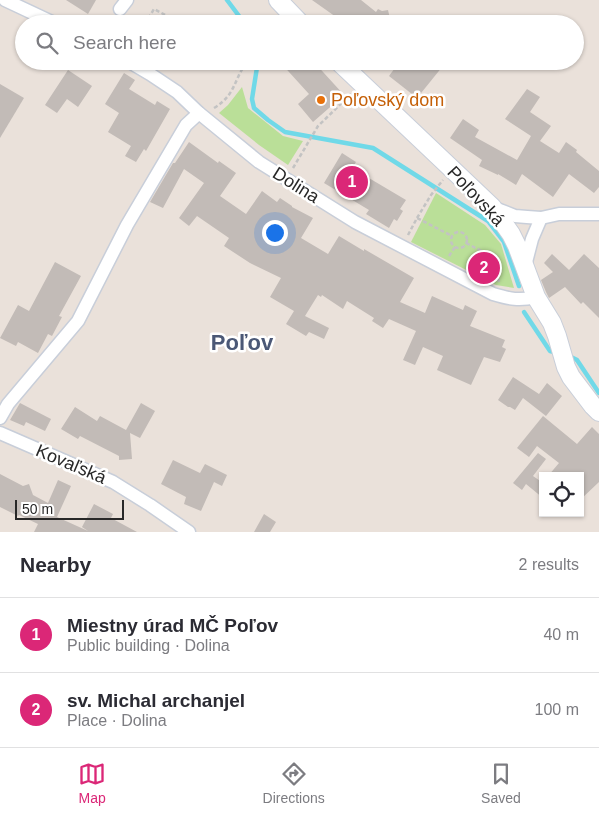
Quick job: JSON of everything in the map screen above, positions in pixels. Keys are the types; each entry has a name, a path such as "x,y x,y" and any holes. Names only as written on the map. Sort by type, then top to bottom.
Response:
{"street":[{"path":"5,0 37,15"},
{"path":"278,0 292,15"},
{"name":"Dolina","path":"143,70 178,92 202,115 259,162 355,222 485,291 502,297 524,300 536,297"},
{"name":"Poľovská","path":"347,70 492,207 511,234 536,297 552,323 561,346 566,367 599,412"},
{"path":"0,418 8,404 78,321 128,225 186,126 202,115"},
{"path":"492,207 515,216 541,218 560,214 599,214"},
{"path":"525,266 530,245 541,218"},
{"name":"Kovaľská","path":"0,433 113,482 190,532"}],"path":[{"path":"150,15 154,9 165,15"},
{"path":"202,115 223,102 233,90 242,70"},
{"path":"286,179 318,126 361,84"},
{"path":"218,105 224,109"},
{"path":"299,147 304,149"},
{"path":"401,246 431,194 439,186"},
{"path":"417,218 452,236"},
{"path":"456,232 464,233 467,237 466,243 463,247 455,247 451,241 452,236 456,232"},
{"path":"466,243 493,257 502,297"}],"green space":[{"path":"242,87 248,108 283,136 303,141 288,165 219,113"},
{"path":"436,193 485,225 501,244 514,288 496,285 411,242"}],"building":[{"path":"66,0 96,0 88,14"},
{"path":"312,0 361,0 376,12 378,9 382,11 388,10 389,15 333,15"},
{"path":"68,70 92,86 78,107 67,99 57,113 45,105"},
{"path":"287,70 321,70 344,95 313,122 298,104 309,94"},
{"path":"393,70 440,70 417,98 389,76"},
{"path":"124,73 135,80 129,89 155,105 157,101 170,109 146,151 144,149 136,162 125,156 131,146 108,132 119,113 105,104"},
{"path":"0,84 24,98 0,138"},
{"path":"527,89 540,97 530,112 551,126 540,141 559,153 566,142 599,171 599,187 594,193 569,174 553,197 522,174 516,185 498,174 479,166 482,160 450,138 463,119 479,130 475,137 517,160 531,136 505,119"},
{"path":"189,142 218,163 219,161 236,173 220,196 246,214 262,191 277,202 280,198 313,218 301,238 328,254 339,236 414,278 400,302 425,313 432,296 463,310 465,305 477,311 470,326 505,340 502,347 506,349 500,362 484,357 471,385 437,370 443,356 423,347 415,365 403,360 416,331 389,319 383,328 372,321 374,318 347,301 343,309 322,295 321,297 318,295 305,316 329,328 324,339 309,332 306,336 286,324 294,311 270,297 281,278 250,263 224,246 229,238 197,216 189,226 179,218 204,183 184,169 163,208 150,202 173,163 175,163"},
{"path":"342,153 356,162 352,168 406,200 400,209 403,211 397,221 394,219 389,228 366,214 369,210 324,183"},
{"path":"552,254 569,270 584,254 599,268 599,318 583,302 581,304 565,287 549,298 541,280 553,272 544,263"},
{"path":"55,262 81,276 59,316 62,317 52,336 48,334 38,353 18,342 16,346 0,338 18,305 29,311"},
{"path":"513,377 539,394 547,383 562,396 546,416 523,398 515,410 498,400"},
{"path":"20,403 51,419 45,431 26,422 24,426 10,420"},
{"path":"141,403 155,411 140,438 130,433 132,459 119,460 119,456 80,436 78,439 61,429 75,407 97,421 100,416 126,430"},
{"path":"543,416 577,444 592,427 599,434 599,482 584,496 584,472 551,472 559,463 537,446 529,457 517,448"},
{"path":"538,453 546,459 533,476 539,480 539,495 526,484 522,490 513,483"},
{"path":"173,460 200,473 205,464 227,475 222,486 214,482 201,511 184,504 186,497 161,484"},
{"path":"0,474 23,486 29,484 33,495 48,503 58,480 71,486 57,517 88,531 82,527 94,504 113,514 111,518 137,532 34,532 38,524 0,507"},
{"path":"264,514 276,522 270,532 254,532"}],"waterway":[{"path":"227,0 238,15"},
{"path":"257,70 252,99 254,108 268,120 285,132 373,148 488,221 504,242 519,286"},
{"path":"524,312 550,351 554,352"},
{"path":"571,357 577,360 599,393"}],"place":[{"name":"Poľovský dom","path":"321,100"},
{"name":"Miestny úrad MČ Poľov","path":"352,182"},
{"name":"sv. Michal archanjel","path":"484,268"}],"district":[{"name":"Poľov","path":"242,342"}]}
